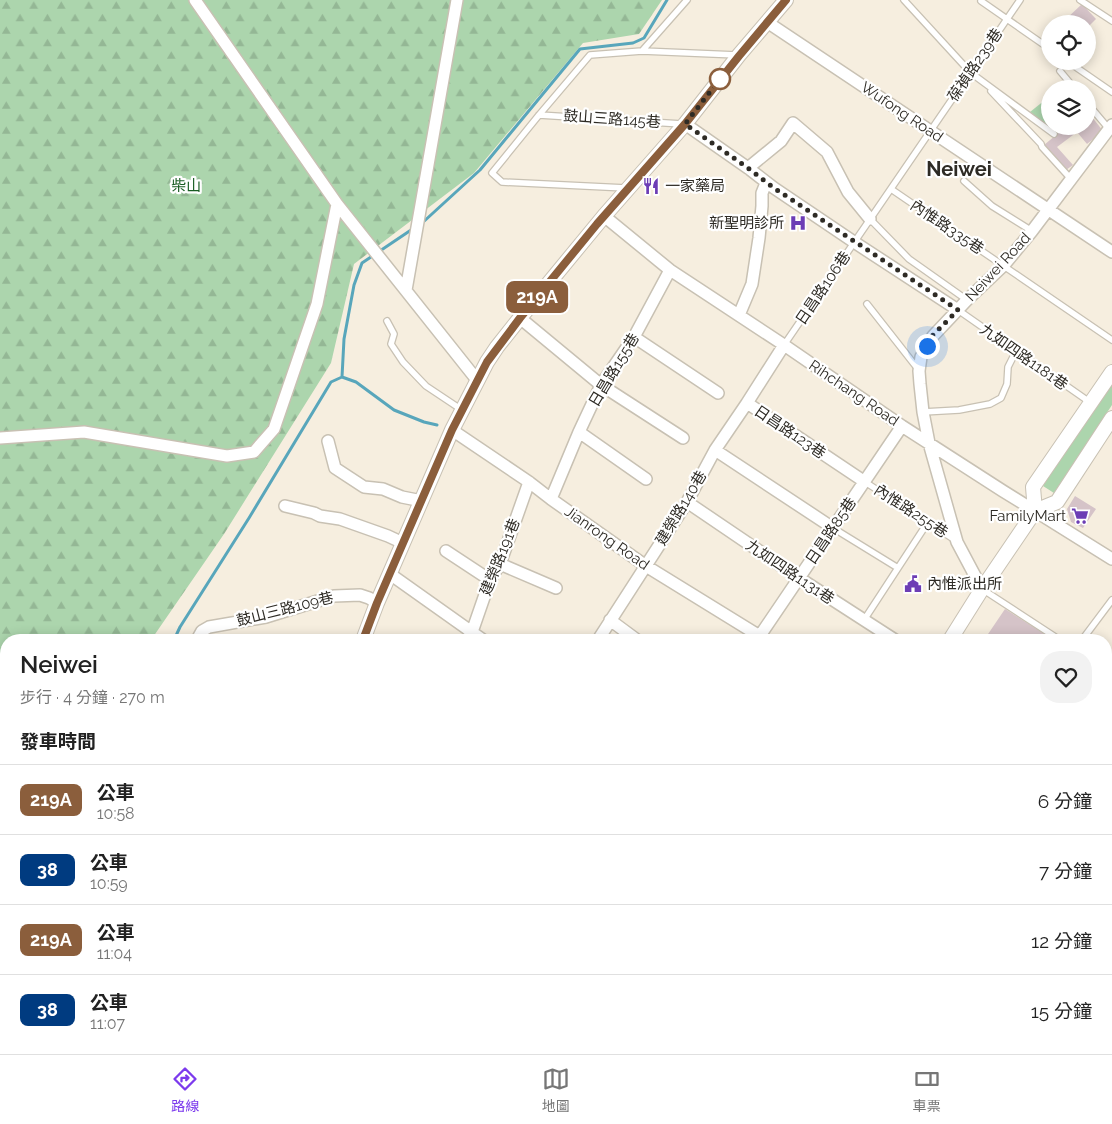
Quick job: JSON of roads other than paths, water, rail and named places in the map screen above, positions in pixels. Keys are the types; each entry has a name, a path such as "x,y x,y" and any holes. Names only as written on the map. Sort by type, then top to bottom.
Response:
{"street":[{"path":"196,0 337,204 477,380"},
{"path":"406,290 457,0"},
{"path":"365,634 452,430 477,380 498,347 604,216 685,124 786,0"},
{"name":"Wufong Road","path":"767,22 1112,252"},
{"path":"748,168 781,141 793,123 826,152 848,192 870,219"},
{"path":"685,124 854,242 958,310"},
{"name":"Neiwei Road","path":"982,589 957,542 929,443 923,412 919,371 921,357 932,336 1004,265 1111,129"},
{"path":"738,316 752,284 759,238 762,193 766,182"},
{"path":"0,438 84,432 227,456 254,452 274,429 317,304 337,204"},
{"name":"Rihchang Road","path":"604,216 670,270 902,426 1112,560"},
{"name":"日昌路155巷","path":"551,499 601,385 634,337 670,270"},
{"path":"520,318 601,385 683,438"},
{"path":"634,337 718,394"},
{"name":"日昌路123巷","path":"784,345 747,403 865,482"},
{"path":"1035,511 1033,487 1112,372"},
{"name":"建榮路140巷","path":"602,634 687,502 715,450 747,403"},
{"path":"954,634 1035,511 1057,502 1112,418"},
{"name":"日昌路85巷","path":"764,634 799,578 902,426"},
{"name":"Jianrong Road","path":"452,430 529,482 646,566 753,634"},
{"path":"579,432 646,479"},
{"path":"328,441 335,468 364,487 383,489 402,497 422,501"},
{"path":"715,450 833,528"},
{"name":"建榮路191巷","path":"470,634 490,580 500,564 529,482"},
{"name":"九如四路1131巷","path":"687,502 886,634"},
{"path":"285,506 320,516 340,519 403,543"},
{"path":"446,551 490,580"},
{"path":"500,564 556,588"},
{"path":"390,574 466,634"},
{"name":"鼓山三路109巷","path":"200,634 209,627 266,617 334,596 360,595 377,603"},
{"path":"610,620 630,634"}],"lane":[{"path":"642,51 687,0"},
{"path":"904,0 971,73 1041,124"},
{"name":"葆禎路239巷","path":"931,131 1020,0"},
{"path":"1080,0 1112,21"},
{"path":"981,1 1041,43"},
{"path":"628,188 502,182 492,174 539,115 590,56 642,51 739,56"},
{"path":"1080,70 1112,92"},
{"path":"1060,71 1068,80"},
{"path":"980,80 1041,144 1071,179"},
{"path":"1017,118 1024,112"},
{"path":"1096,113 1111,129"},
{"name":"鼓山三路145巷","path":"539,115 685,124"},
{"name":"日昌路106巷","path":"784,345 931,131"},
{"path":"964,181 992,206 1032,231"},
{"name":"內惟路335巷","path":"890,189 1112,340"},
{"path":"870,219 909,259 967,300"},
{"path":"868,304 919,371"},
{"name":"九如四路1181巷","path":"958,310 1091,403"},
{"path":"387,321 394,334 391,344 403,362 426,386 462,410"},
{"path":"923,412 959,410 990,404 1001,398 1007,384 1008,367 1016,351"},
{"name":"內惟路255巷","path":"865,482 957,542"},
{"path":"864,620 928,522"},
{"path":"833,528 898,568"},
{"path":"982,589 1051,634"},
{"path":"1086,634 1112,600"}],"waterway":[{"path":"421,224 480,170 580,49 633,43 644,38 667,0"},
{"path":"177,634 331,382 342,377 344,339 354,285 362,263 414,228"},
{"path":"342,377 356,382 394,410 437,425"}],"place":[{"name":"一家藥局","path":"651,186"},
{"name":"新聖明診所","path":"798,223"},
{"name":"FamilyMart","path":"1080,516"},
{"name":"內惟派出所","path":"913,584"}],"district":[{"name":"Neiwei","path":"959,169"}],"park label":[{"name":"柴山","path":"186,186"}]}
